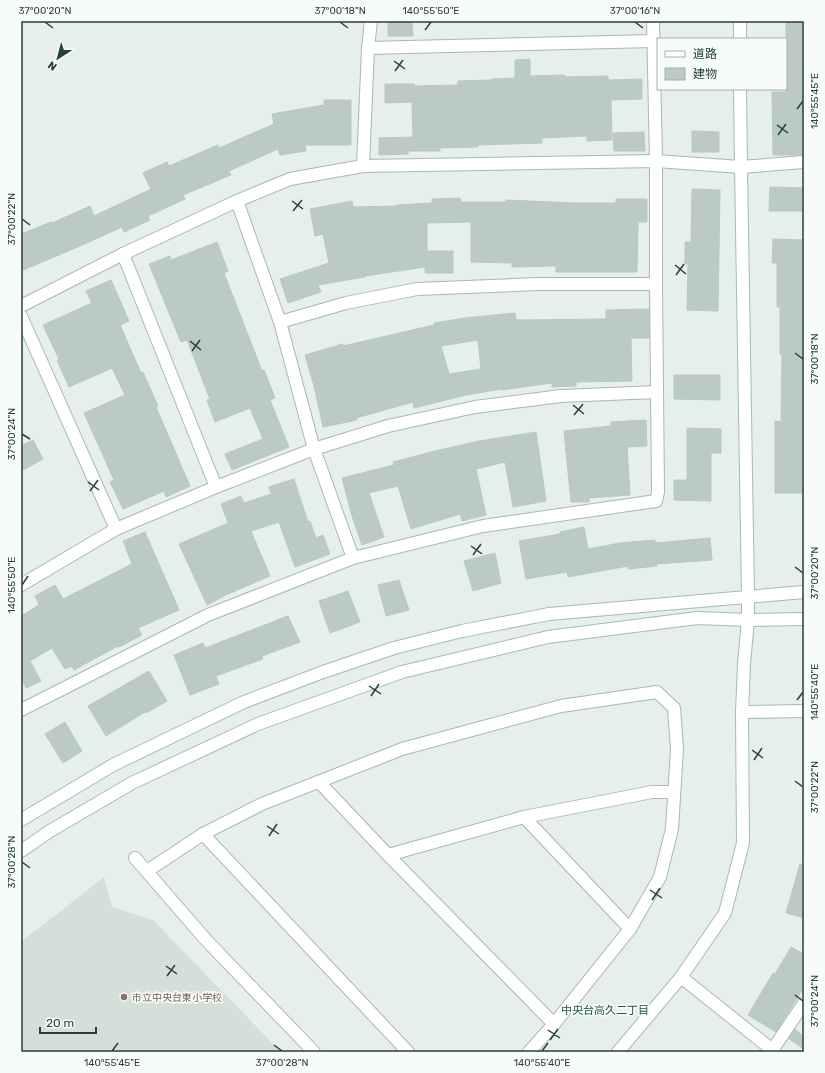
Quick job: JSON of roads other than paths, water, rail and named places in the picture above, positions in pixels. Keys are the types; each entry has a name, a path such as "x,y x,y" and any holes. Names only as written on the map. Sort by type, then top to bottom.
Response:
{"street":[{"path":"363,166 368,48 372,21"},
{"path":"22,706 208,615 353,558 483,526 656,501 658,492 656,161 653,21"},
{"path":"740,21 740,38"},
{"path":"368,48 653,41"},
{"path":"618,1052 681,977 725,912 743,843 742,712 748,620 748,596 740,90"},
{"path":"21,306 123,254 290,178 363,166 656,161 741,167 804,162"},
{"path":"237,201 280,322 314,449 353,558"},
{"path":"123,254 216,487"},
{"path":"280,322 346,302 417,289 538,284 656,284"},
{"path":"21,316 116,529"},
{"path":"21,585 116,529 216,487 314,449 388,426 475,407 561,396 657,392"},
{"path":"21,820 113,765 244,702 394,648 462,631 549,614 804,592"},
{"path":"21,851 50,831 139,779 258,724 402,672 548,637 697,618 748,620 804,619"},
{"path":"147,871 203,834 262,804 402,749 561,706 657,692 674,708 677,749 672,829 660,877 630,929 554,1024 529,1052"},
{"path":"742,712 804,712"},
{"path":"319,782 388,855 554,1024"},
{"path":"388,855 524,817 652,792 674,792"},
{"path":"524,817 630,929"},
{"path":"203,834 408,1052"},
{"path":"135,858 207,941 314,1052"},
{"path":"681,977 773,1051 804,1003"}],"place":[{"name":"市立中央台東小学校","path":"124,997"}],"district":[{"name":"中央台高久二丁目","path":"605,1010"}]}
